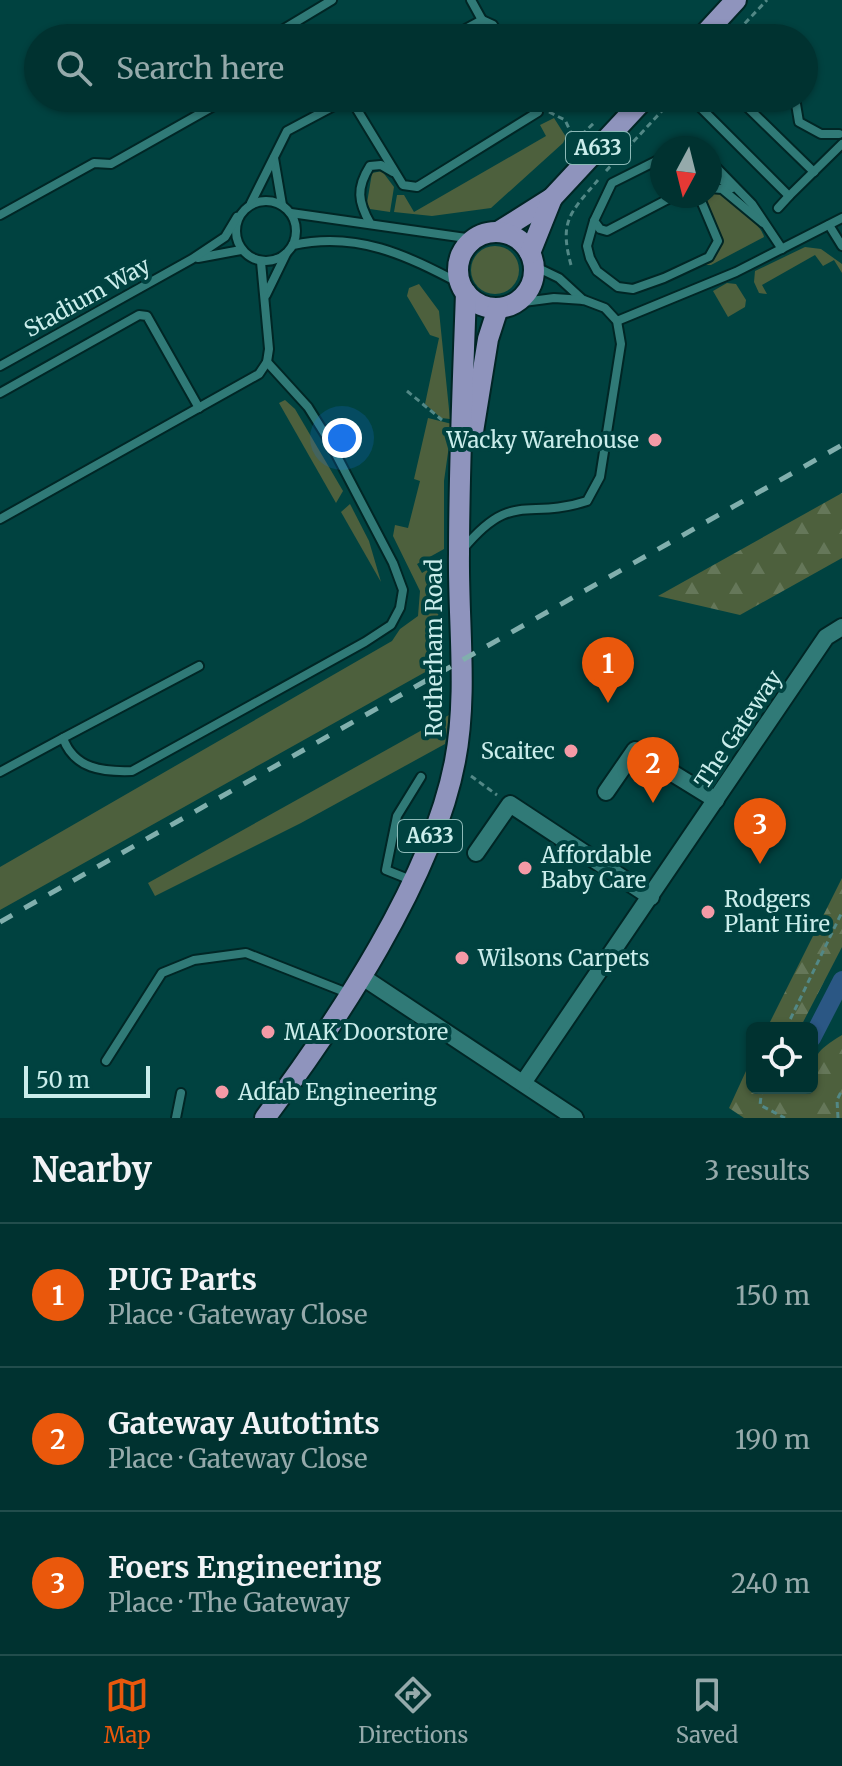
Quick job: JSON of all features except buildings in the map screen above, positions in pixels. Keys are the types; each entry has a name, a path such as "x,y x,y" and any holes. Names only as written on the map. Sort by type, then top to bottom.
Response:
{"main road":[{"path":"714,24 736,0"},
{"name":"Rotherham Road","path":"265,1118 356,985 411,881 454,765 460,717 459,513 463,289 459,260 473,239 498,232 552,198 632,112"},
{"name":"Rotherham Road","path":"459,513 488,339 507,305 530,287 532,260 552,198"},
{"path":"498,232 511,235 532,260"},
{"path":"463,289 486,307 507,305"}],"street":[{"name":"The Gateway","path":"523,1083 826,637 842,627"},
{"path":"606,792 635,750 716,800"},
{"path":"476,853 510,804 651,897"},
{"path":"356,985 523,1083 575,1118"}],"lane":[{"path":"292,24 332,0"},
{"path":"471,0 482,20 491,24"},
{"path":"473,24 482,20"},
{"path":"0,215 94,163 111,164 203,112"},
{"path":"286,254 261,262 241,250 235,237 237,217 251,203 287,131 323,112"},
{"path":"358,112 403,185 417,187 538,112"},
{"path":"705,112 789,196"},
{"path":"752,112 814,172"},
{"path":"797,112 799,122 809,130 841,135"},
{"path":"778,208 842,144"},
{"path":"274,157 282,205"},
{"path":"650,164 612,183 594,221 587,246 597,271 618,287 633,289 709,257 718,241 704,208"},
{"path":"370,223 358,198 367,171 370,166 381,165 397,175"},
{"path":"722,173 752,204 782,249"},
{"path":"722,180 752,204"},
{"path":"722,189 770,228"},
{"path":"251,203 267,200 282,205 291,213 296,228 293,245 266,296"},
{"path":"594,221 600,229 607,231 651,208"},
{"path":"291,213 473,239"},
{"name":"Stadium Way","path":"0,366 192,259 225,237 237,217"},
{"path":"617,321 782,249 842,218"},
{"path":"829,225 842,246"},
{"path":"293,245 326,239 358,241 410,257 463,289"},
{"name":"Stadium Way","path":"192,259 241,250"},
{"path":"532,260 584,300"},
{"path":"0,519 259,374 267,362 266,296 261,262"},
{"path":"459,554 484,524 508,511 562,510 587,501 600,477 621,344 617,321 605,308 584,300 554,298 507,305"},
{"path":"0,393 139,315 147,316 199,408"},
{"path":"63,738 79,762 103,772 132,771 391,625 400,608 403,590 393,563 308,407 267,362"},
{"path":"0,772 199,666"},
{"path":"411,881 386,870 397,816 421,777"},
{"path":"106,1061 162,973 194,960 246,953 356,985"},
{"path":"176,1118 181,1093"}],"path":[{"path":"744,24 767,0"},
{"path":"553,112 565,120 575,141 598,119"},
{"path":"407,391 440,420 462,423"},
{"path":"454,765 510,804"},
{"path":"789,1022 842,912"},
{"path":"838,1118 837,1100 842,1090"},
{"path":"761,1094 760,1105 785,1118"}],"green space":[{"path":"554,118 566,137 563,143 491,208 432,216 394,212 397,195 404,195 414,212 546,136 540,125"},
{"path":"382,171 394,187 390,212 370,209 367,203 372,173"},
{"path":"722,194 751,219 764,237 711,265 705,265 721,243 708,208 722,208"},
{"path":"495,246 512,253 519,270 512,287 495,294 478,287 471,270 478,253"},
{"path":"805,247 821,249 842,264 842,273 834,260 823,266 815,255 762,285 767,294 759,293 754,282 755,271"},
{"path":"727,283 736,284 746,300 745,307 728,317 713,291"},
{"path":"419,284 439,311 450,419 441,418 425,404 439,338 430,335 407,296 409,288"},
{"path":"285,400 295,409 343,491 336,503 279,403"},
{"path":"428,418 452,424 444,481 444,549 417,564 422,573 443,560 445,661 0,910 0,867 392,641 400,629 418,616 420,591 393,536 395,525 408,528 420,481 414,479"},
{"path":"842,493 842,558 740,615 658,596"},
{"path":"350,504 369,541 381,582 341,512"},
{"path":"449,715 445,744 301,823 155,896 148,883"},
{"path":"842,878 842,947 803,1022 770,1022"},
{"path":"842,1035 842,1118 744,1118 729,1108 746,1071 746,1094 818,1094 818,1054"}],"waterway":[{"path":"818,1026 842,980"}],"railway":[{"path":"0,922 842,445"}],"place":[{"name":"Wacky Warehouse","path":"655,440"},
{"name":"PUG Parts","path":"608,703"},
{"name":"Scaitec","path":"571,751"},
{"name":"Gateway Autotints","path":"653,803"},
{"name":"Foers Engineering","path":"760,864"},
{"name":"Affordable Baby Care","path":"525,868"},
{"name":"Rodgers Plant Hire","path":"708,912"},
{"name":"Wilsons Carpets","path":"462,958"},
{"name":"MAK Doorstore","path":"268,1032"},
{"name":"Adfab Engineering","path":"222,1092"}]}
